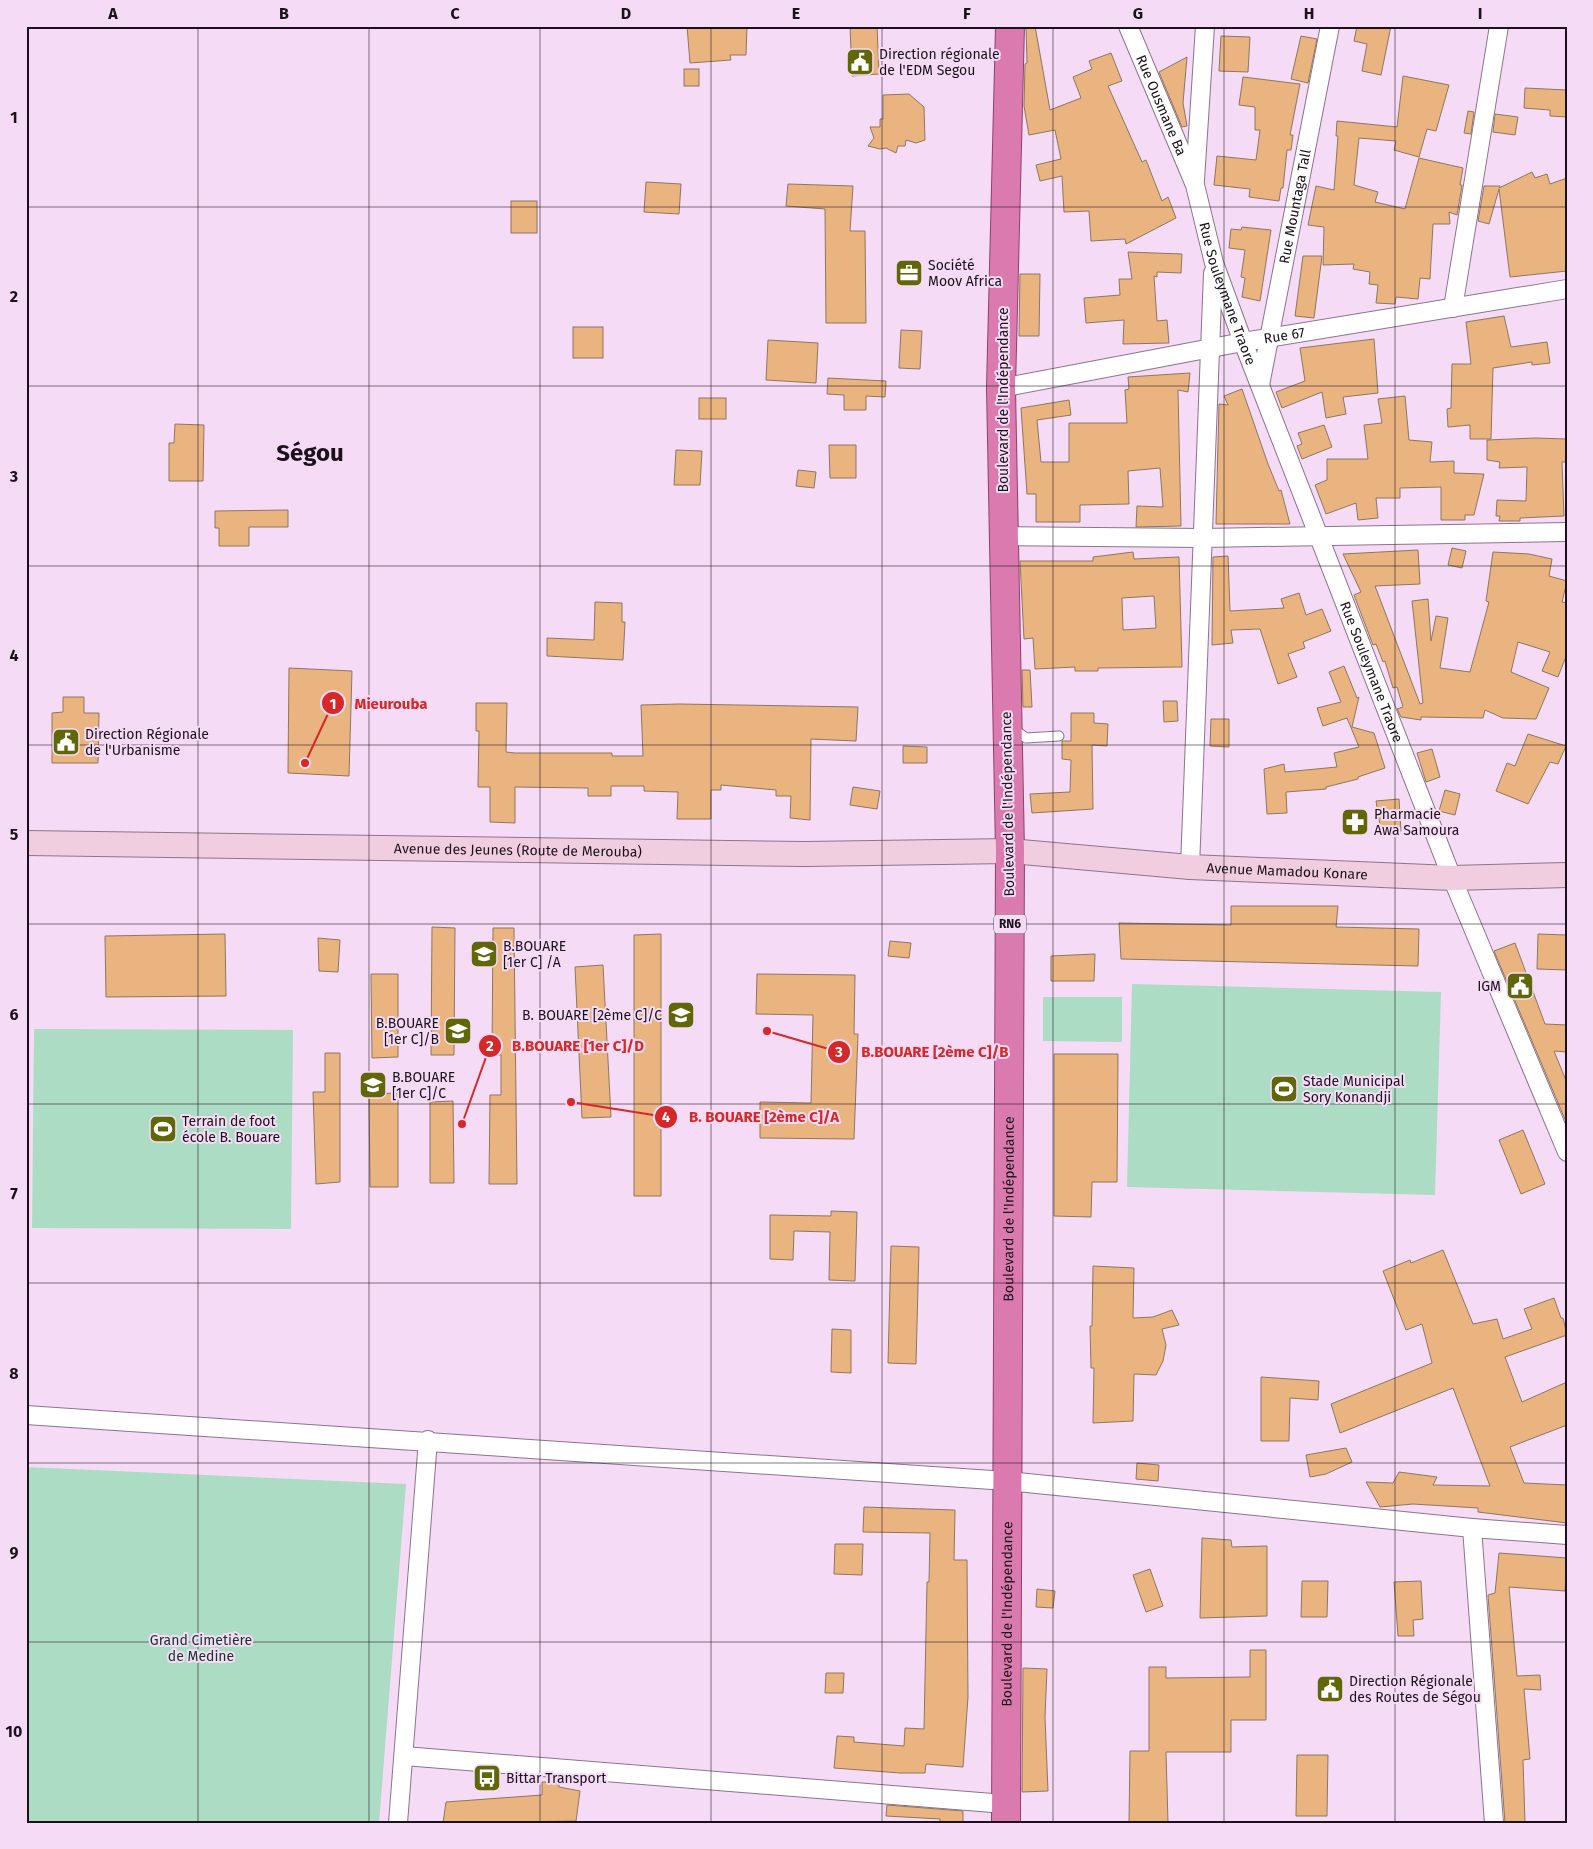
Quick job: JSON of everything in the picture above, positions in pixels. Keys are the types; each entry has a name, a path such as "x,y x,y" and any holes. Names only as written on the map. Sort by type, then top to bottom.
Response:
{"highway":[{"name":"Boulevard de l'Indépendance","path":"1006,1813 1010,851 1001,388 1010,26"}],"main road":[{"name":"Avenue des Jeunes (Route de Merouba)","path":"26,842 806,854 1010,851"},
{"name":"Avenue Mamadou Konare","path":"1010,851 1190,867 1452,878 1567,875"}],"street":[{"name":"Rue Ousmane Ba","path":"1128,26 1195,186"},
{"path":"1195,186 1205,26"},
{"name":"Rue Mountaga Tall","path":"1260,385 1271,337 1330,26"},
{"path":"1453,308 1499,26"},
{"name":"Rue Souleymane Traore","path":"1195,186 1214,263 1243,342 1452,878 1567,1152"},
{"path":"1190,867 1214,263"},
{"name":"Rue 67","path":"1001,388 1271,337 1567,289"},
{"path":"1003,536 1203,538 1567,532"},
{"path":"26,1415 428,1440 1007,1481 1472,1528 1567,1535"},
{"path":"398,1823 428,1440"},
{"path":"1472,1528 1494,1823"},
{"path":"404,1756 1006,1813"}],"lane":[{"path":"1007,725 1026,738 1059,736"}],"green space":[{"name":"Stade Municipal Sory Konandji","path":"1132,984 1441,992 1435,1195 1127,1187"},
{"path":"1043,997 1122,997 1122,1042 1043,1041"},
{"name":"Terrain de foot école B. Bouare","path":"34,1029 293,1030 291,1229 32,1228"},
{"name":"Grand Cimetière de Medine","path":"26,1467 406,1484 379,1823 26,1823"}],"building":[{"path":"687,26 747,26 746,55 730,55 731,60 690,63"},
{"path":"850,26 877,26 879,74 852,76"},
{"path":"1026,26 1035,26 1050,110 1081,98 1073,77 1092,69 1089,61 1111,53 1122,81 1108,86 1142,162 1146,160 1162,201 1168,197 1176,218 1126,244 1125,239 1091,241 1089,211 1064,212 1062,176 1040,181 1036,165 1061,159 1055,130 1029,135 1024,106 1025,64 1027,63"},
{"path":"1357,26 1391,26 1381,75 1362,71 1367,44 1354,41"},
{"path":"1221,36 1250,37 1248,72 1219,71"},
{"path":"1301,36 1317,39 1308,83 1291,79"},
{"path":"1187,57 1183,103 1187,126 1182,127 1159,72"},
{"path":"684,69 699,69 699,86 684,86"},
{"path":"1403,76 1449,85 1436,131 1427,129 1419,157 1394,150 1396,141 1359,138 1354,185 1378,192 1375,202 1405,209 1419,158 1463,168 1460,185 1462,185 1457,215 1449,212 1450,224 1433,224 1430,279 1420,278 1418,299 1396,297 1395,304 1376,303 1378,285 1369,284 1370,272 1353,269 1354,264 1323,265 1324,227 1308,225 1316,186 1334,190 1338,136 1336,136 1337,121 1397,127"},
{"path":"1243,77 1300,84 1290,135 1293,135 1291,150 1287,150 1283,188 1281,188 1279,201 1249,197 1250,189 1214,185 1217,156 1256,160 1260,130 1255,130 1255,107 1239,105"},
{"path":"1525,88 1567,90 1567,117 1550,116 1550,110 1524,108"},
{"path":"909,94 924,107 925,140 916,143 906,140 905,146 898,146 896,153 886,148 880,149 868,146 874,138 870,127 880,127 880,119 883,119 883,95"},
{"path":"1468,111 1474,112 1471,134 1464,133"},
{"path":"1495,114 1518,117 1515,135 1493,132"},
{"path":"1532,172 1535,178 1547,174 1550,184 1567,178 1567,271 1510,277 1499,189 1489,224 1478,221 1484,186 1500,186 1499,188"},
{"path":"646,182 681,184 679,214 644,212"},
{"path":"788,184 853,186 850,231 865,231 866,323 826,323 825,209 786,206"},
{"path":"511,201 537,201 537,233 511,233"},
{"path":"1242,227 1271,230 1260,301 1242,297 1245,278 1241,277 1245,250 1229,248 1231,229 1241,230"},
{"path":"1128,252 1182,254 1181,273 1157,272 1157,277 1154,276 1157,321 1167,320 1169,343 1123,344 1124,320 1086,323 1084,298 1120,295 1119,279 1132,279"},
{"path":"1303,256 1322,256 1314,318 1295,316"},
{"path":"1020,274 1040,274 1039,336 1019,336"},
{"path":"1504,316 1511,347 1547,342 1550,363 1532,365 1532,362 1493,368 1491,439 1470,439 1470,425 1448,427 1447,409 1451,408 1452,364 1471,364 1466,322"},
{"path":"573,327 603,327 603,358 573,358"},
{"path":"901,330 922,331 920,369 899,368"},
{"path":"1374,339 1378,393 1343,397 1346,414 1326,418 1322,392 1282,408 1276,392 1305,381 1300,348"},
{"path":"768,340 818,343 816,383 766,380"},
{"path":"1190,373 1188,392 1178,390 1181,526 1136,527 1137,506 1163,507 1160,468 1128,471 1129,504 1080,505 1080,522 1036,522 1036,494 1027,494 1021,408 1069,400 1071,415 1037,420 1041,462 1069,462 1069,423 1127,423 1125,390 1129,389 1128,377"},
{"path":"828,378 886,381 885,397 866,396 866,410 844,410 844,395 827,394"},
{"path":"1242,389 1268,464 1279,491 1281,490 1290,524 1216,524 1219,404 1228,405 1224,396"},
{"path":"1405,396 1409,440 1432,442 1430,462 1454,461 1454,473 1484,474 1474,515 1465,515 1465,520 1441,520 1441,487 1400,488 1400,498 1376,498 1378,518 1358,520 1356,503 1326,514 1315,485 1327,480 1327,459 1368,459 1364,425 1382,423 1378,399"},
{"path":"699,398 726,398 726,419 699,419"},
{"path":"175,424 204,425 203,481 169,481 169,443 174,443"},
{"path":"1324,425 1332,447 1302,459 1297,446 1302,444 1298,433"},
{"path":"1567,439 1567,462 1562,462 1564,516 1520,518 1520,521 1499,521 1500,516 1496,516 1497,500 1526,501 1527,467 1499,468 1500,462 1487,460 1487,440"},
{"path":"829,445 856,445 856,478 830,478"},
{"path":"676,450 702,451 700,485 674,485"},
{"path":"798,470 816,472 814,488 796,486"},
{"path":"288,510 288,527 249,527 249,546 219,546 219,528 215,528 215,511"},
{"path":"1452,548 1466,551 1462,568 1448,565"},
{"path":"1418,550 1420,584 1375,586 1420,704 1423,703 1412,601 1428,599 1431,641 1436,616 1448,618 1440,668 1470,672 1489,602 1486,601 1493,552 1529,554 1552,559 1549,576 1567,581 1562,602 1567,603 1567,654 1558,677 1542,671 1550,652 1518,642 1511,672 1549,688 1536,719 1503,718 1485,710 1483,718 1421,717 1421,720 1401,717 1397,709 1403,707 1397,687 1393,688 1385,661 1383,662 1376,644 1373,645 1354,595 1361,592 1343,554"},
{"path":"1133,552 1134,559 1179,557 1182,667 1098,668 1098,671 1075,671 1075,667 1035,669 1033,638 1024,639 1020,561 1093,561 1093,557","holes":["1154,596 1156,628 1123,630 1122,598"]},
{"path":"1228,556 1230,611 1284,608 1281,599 1299,593 1306,615 1322,609 1331,631 1303,642 1305,648 1288,654 1297,677 1278,684 1260,629 1231,630 1233,643 1212,645 1213,557"},
{"path":"595,602 622,603 622,622 625,622 623,660 547,656 547,638 594,640"},
{"path":"1344,666 1357,698 1359,697 1352,727 1374,733 1385,768 1358,777 1358,779 1326,787 1326,789 1286,792 1287,813 1267,814 1264,769 1284,764 1285,772 1337,767 1334,753 1359,747 1347,718 1323,726 1317,708 1341,702 1329,672"},
{"path":"289,668 352,671 349,776 288,773"},
{"path":"1022,670 1030,670 1032,707 1023,707"},
{"path":"63,697 84,697 84,713 99,713 98,763 52,763 52,713 63,712"},
{"path":"1163,701 1177,701 1178,721 1164,722"},
{"path":"476,703 507,703 506,752 612,753 612,756 643,756 641,705 858,707 856,741 811,739 810,820 790,818 791,796 776,796 776,790 721,785 721,790 711,790 711,819 677,819 678,792 644,791 644,786 611,786 611,796 588,796 588,788 515,787 515,823 490,822 490,787 478,787 479,731 476,731"},
{"path":"1071,713 1094,713 1094,723 1108,724 1107,746 1092,745 1093,809 1032,813 1030,794 1070,792 1071,760 1062,759 1062,741 1071,741"},
{"path":"1211,719 1229,719 1229,747 1210,746"},
{"path":"1528,734 1566,746 1558,764 1550,762 1528,804 1496,791 1507,763 1515,766"},
{"path":"903,746 927,747 927,763 903,763"},
{"path":"1432,749 1440,777 1426,782 1417,753"},
{"path":"853,787 880,791 877,809 850,805"},
{"path":"1445,790 1460,794 1455,815 1439,811"},
{"path":"1399,799 1401,831 1381,832 1376,801"},
{"path":"1231,906 1338,906 1336,927 1419,929 1418,966 1121,959 1119,923 1231,925"},
{"path":"432,927 455,928 454,1055 431,1055"},
{"path":"493,928 514,928 517,1184 489,1184 490,1095 501,1095 501,1055 492,1055"},
{"path":"225,934 226,996 106,997 105,936"},
{"path":"661,934 661,1196 634,1196 634,935"},
{"path":"1538,934 1567,935 1567,970 1537,969"},
{"path":"318,938 340,940 338,972 319,971"},
{"path":"890,941 911,943 909,958 888,956"},
{"path":"1515,943 1545,1024 1567,1025 1567,1052 1554,1051 1567,1083 1567,1124 1494,951"},
{"path":"1095,954 1094,981 1051,981 1051,956"},
{"path":"603,965 611,1117 582,1118 575,967"},
{"path":"371,974 398,974 398,1057 372,1058"},
{"path":"757,974 855,975 854,1034 858,1034 854,1139 760,1138 760,1102 811,1103 813,1015 756,1014"},
{"path":"325,1053 340,1053 340,1182 316,1184 313,1092 325,1092"},
{"path":"1054,1054 1118,1054 1117,1182 1092,1182 1091,1217 1054,1216"},
{"path":"398,1093 398,1187 370,1187 369,1094"},
{"path":"453,1101 454,1183 430,1183 430,1102"},
{"path":"1523,1130 1545,1184 1521,1194 1499,1140"},
{"path":"831,1211 857,1212 855,1281 829,1280 830,1232 794,1231 793,1260 770,1259 770,1215 831,1216"},
{"path":"891,1246 919,1247 916,1364 888,1363"},
{"path":"1443,1250 1473,1324 1497,1319 1503,1339 1532,1329 1524,1309 1554,1298 1561,1318 1563,1318 1567,1335 1505,1357 1522,1402 1567,1382 1567,1425 1510,1447 1524,1483 1567,1485 1567,1523 1478,1512 1478,1508 1413,1504 1380,1507 1366,1482 1393,1483 1399,1472 1437,1477 1433,1485 1490,1486 1453,1388 1340,1433 1331,1404 1432,1363 1422,1324 1406,1330 1383,1271 1410,1260 1411,1263"},
{"path":"1093,1266 1134,1268 1133,1318 1153,1317 1172,1310 1179,1325 1162,1329 1166,1345 1163,1361 1156,1375 1134,1374 1133,1421 1093,1423 1094,1368 1091,1368 1090,1326 1092,1326"},
{"path":"832,1329 851,1330 851,1373 831,1372"},
{"path":"1261,1377 1319,1381 1318,1400 1290,1398 1289,1441 1261,1441"},
{"path":"1346,1448 1352,1462 1326,1474 1310,1477 1306,1455"},
{"path":"1137,1463 1159,1465 1158,1481 1136,1479"},
{"path":"864,1507 955,1510 954,1560 967,1560 968,1697 963,1767 926,1764 925,1773 834,1768 837,1736 854,1737 854,1742 904,1746 905,1728 924,1729 930,1533 863,1532"},
{"path":"1202,1538 1231,1540 1232,1547 1267,1546 1267,1616 1200,1618"},
{"path":"835,1544 863,1544 862,1575 834,1574"},
{"path":"1499,1553 1567,1558 1565,1591 1509,1587 1517,1676 1540,1675 1541,1690 1524,1689 1530,1759 1523,1760 1525,1823 1505,1823 1488,1595 1495,1593"},
{"path":"1150,1569 1163,1606 1146,1612 1133,1575"},
{"path":"1302,1581 1328,1581 1327,1617 1301,1617"},
{"path":"1421,1581 1423,1619 1413,1620 1414,1636 1398,1636 1394,1582"},
{"path":"1037,1589 1055,1591 1053,1608 1036,1607"},
{"path":"1250,1650 1266,1650 1266,1720 1231,1720 1231,1752 1166,1752 1168,1823 1129,1823 1130,1751 1149,1751 1149,1667 1166,1667 1166,1678 1250,1677"},
{"path":"1023,1668 1047,1669 1045,1717 1048,1791 1022,1792"},
{"path":"826,1673 844,1673 843,1693 825,1693"},
{"path":"1297,1755 1328,1755 1327,1816 1296,1816"},
{"path":"542,1782 559,1782 559,1787 580,1791 576,1821 443,1823 446,1802 542,1795"},
{"path":"887,1805 963,1811 963,1823 940,1823 940,1819 886,1816"}],"place":[{"name":"Direction régionale de l'EDM Segou","path":"860,62"},
{"name":"Société Moov Africa","path":"909,273"},
{"name":"Direction Régionale de l'Urbanisme","path":"66,742"},
{"name":"Mieurouba","path":"305,763"},
{"name":"Pharmacie Awa Samoura","path":"1355,822"},
{"name":"B.BOUARE [1er C] /A","path":"484,954"},
{"name":"IGM","path":"1520,986"},
{"name":"B. BOUARE [2ème C]/C","path":"681,1015"},
{"name":"B.BOUARE [1er C]/B","path":"458,1031"},
{"name":"B.BOUARE [2ème C]/B","path":"767,1031"},
{"name":"B.BOUARE [1er C]/C","path":"373,1085"},
{"name":"Stade Municipal Sory Konandji","path":"1284,1089"},
{"name":"B. BOUARE [2ème C]/A","path":"571,1102"},
{"name":"B.BOUARE [1er C]/D","path":"462,1124"},
{"name":"Terrain de foot école B. Bouare","path":"163,1129"},
{"name":"Direction Régionale des Routes de Ségou","path":"1330,1689"},
{"name":"Bittar Transport","path":"487,1778"}],"district":[{"name":"Ségou","path":"310,453"}]}
